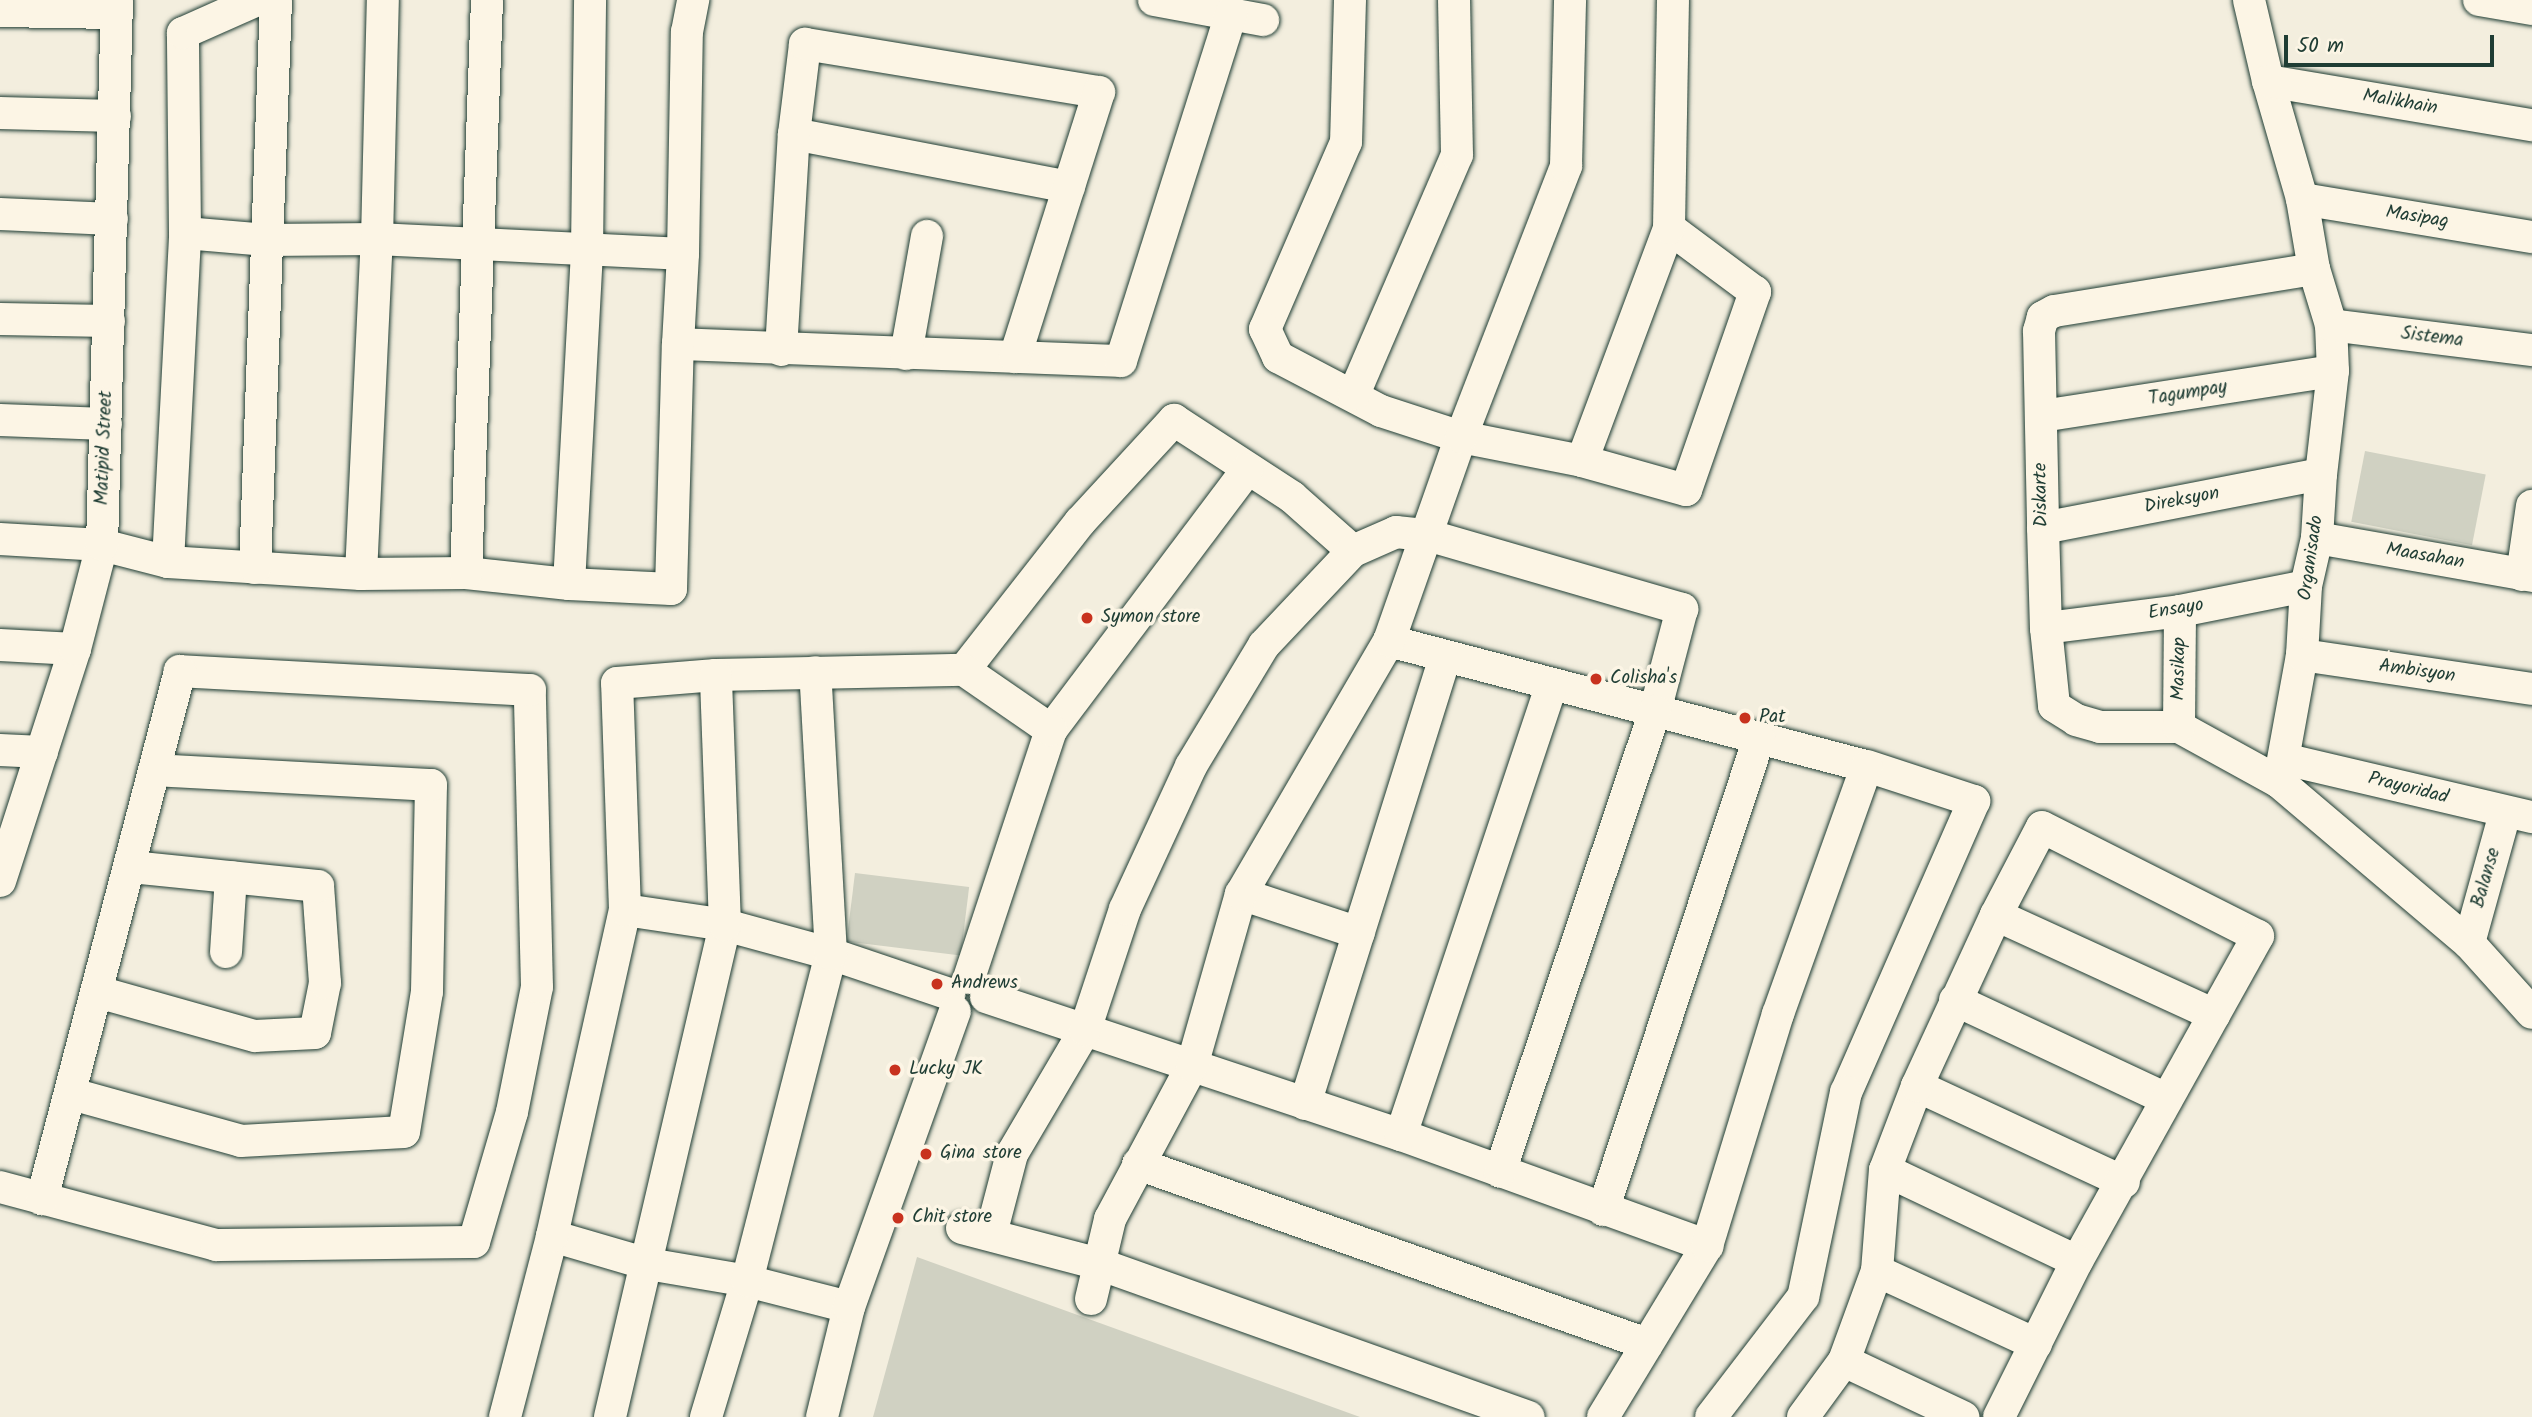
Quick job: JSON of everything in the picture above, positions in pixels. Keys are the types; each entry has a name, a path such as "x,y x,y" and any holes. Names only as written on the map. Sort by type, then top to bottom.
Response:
{"street":[{"path":"168,562 185,233 183,33 257,0"},
{"path":"255,568 276,0"},
{"path":"361,574 377,239 383,0"},
{"path":"466,573 486,0"},
{"path":"569,584 587,251 590,0"},
{"path":"0,539 102,545 168,562 361,574 466,573 569,584 671,589 677,344 683,254 687,32 692,0"},
{"path":"1154,0 1232,12 1264,20"},
{"path":"1350,0 1346,142 1265,328 1278,357 1354,394 1381,411 1461,437 1582,461 1686,489 1755,292 1669,228"},
{"path":"1354,394 1457,155 1454,0"},
{"path":"1091,1298 1111,1219 1192,1066 1241,894 1389,641 1461,437 1566,166 1570,0"},
{"path":"1582,461 1669,228 1673,0"},
{"name":"Organisado","path":"2249,0 2268,81 2302,199 2314,269 2332,325 2333,371 2321,474 2318,538 2306,586 2302,654 2281,770"},
{"path":"2479,0 2532,9"},
{"path":"0,11 117,7"},
{"name":"Matipid Street","path":"3,863 75,649 102,545 117,7"},
{"path":"677,344 1121,361 1232,12"},
{"path":"781,350 794,134 805,44 1098,92 1015,358"},
{"name":"Malikhain","path":"2268,81 2532,125"},
{"path":"0,113 115,116"},
{"path":"794,134 1069,187"},
{"name":"Masipag","path":"2302,199 2532,237"},
{"path":"0,214 112,219"},
{"path":"185,233 267,240 377,239 683,254"},
{"path":"905,354 926,236"},
{"name":"Diskarte","path":"2281,770 2179,727 2100,727 2076,720 2054,706 2046,628 2039,331 2043,317 2054,311 2314,269"},
{"path":"0,319 109,321"},
{"name":"Sistema","path":"2332,325 2532,350"},
{"name":"Tagumpay","path":"2042,416 2333,371"},
{"path":"0,420 106,424"},
{"path":"964,670 1080,522 1174,420 1292,497 1353,551"},
{"path":"822,1417 849,1307 965,995 1051,730 1247,470"},
{"name":"Direksyon","path":"2043,528 2321,474"},
{"path":"2527,575 2532,506"},
{"path":"1500,1172 1655,711 1682,609 1427,536 1396,532 1353,551 1264,645 1191,766 1125,909 1086,1030 1012,1154 976,1231 1099,1264 1529,1417"},
{"name":"Maasahan","path":"2318,538 2527,575"},
{"name":"Ensayo","path":"2046,628 2180,611 2306,586"},
{"name":"Masikap","path":"2179,727 2180,611"},
{"path":"1389,641 1867,766 1974,801 1846,1092 1803,1297 1711,1417"},
{"path":"0,645 75,649"},
{"name":"Ambisyon","path":"2302,654 2532,689"},
{"path":"1305,1104 1445,657"},
{"path":"505,1417 552,1236 625,910 617,683 716,675 964,670 1051,730"},
{"path":"0,1187 42,1199 216,1245 474,1242 512,1112 537,987 530,690 180,671 72,1094 42,1199"},
{"path":"706,1417 747,1281 831,954 815,672"},
{"path":"610,1417 648,1264 725,925 716,675"},
{"path":"1401,1135 1552,685"},
{"path":"1603,1210 1759,738"},
{"path":"0,750 42,752"},
{"path":"1603,1417 1707,1246 1778,1014 1867,766"},
{"path":"72,1094 242,1140 404,1132 426,992 431,785 155,770"},
{"path":"2281,770 2469,943 2532,1013"},
{"name":"Prayoridad","path":"2281,770 2519,815"},
{"name":"Balanse","path":"2469,943 2519,815"},
{"path":"1803,1417 1844,1361 1877,1270 1885,1170 1917,1086 1996,915 2042,827 2259,936 2166,1099 2124,1182 2077,1261 1999,1417"},
{"path":"97,992 255,1036 315,1033 325,983 318,886 130,867"},
{"path":"226,952 230,877"},
{"path":"1241,894 1359,933"},
{"path":"625,910 725,925 1086,1030 1401,1135 1707,1246"},
{"path":"1996,915 2214,1015"},
{"path":"1955,1000 2166,1099"},
{"path":"1917,1086 2124,1182"},
{"path":"1138,1164 1647,1344"},
{"path":"1885,1170 2077,1261"},
{"path":"552,1236 648,1264 747,1281 849,1307"},
{"path":"1877,1270 2036,1344"},
{"path":"1844,1361 1963,1417"}],"shaded area":[{"path":"2365,451 2486,474 2472,545 2351,522"},
{"path":"855,873 969,887 961,956 847,941"},
{"path":"917,1257 1360,1417 873,1417"}],"place":[{"name":"Symon store","path":"1087,618"},
{"name":"Colisha's","path":"1596,679"},
{"name":"Pat","path":"1745,718"},
{"name":"Andrews","path":"937,984"},
{"name":"Lucky JK","path":"895,1070"},
{"name":"Gina store","path":"926,1154"},
{"name":"Chit store","path":"898,1218"}]}
